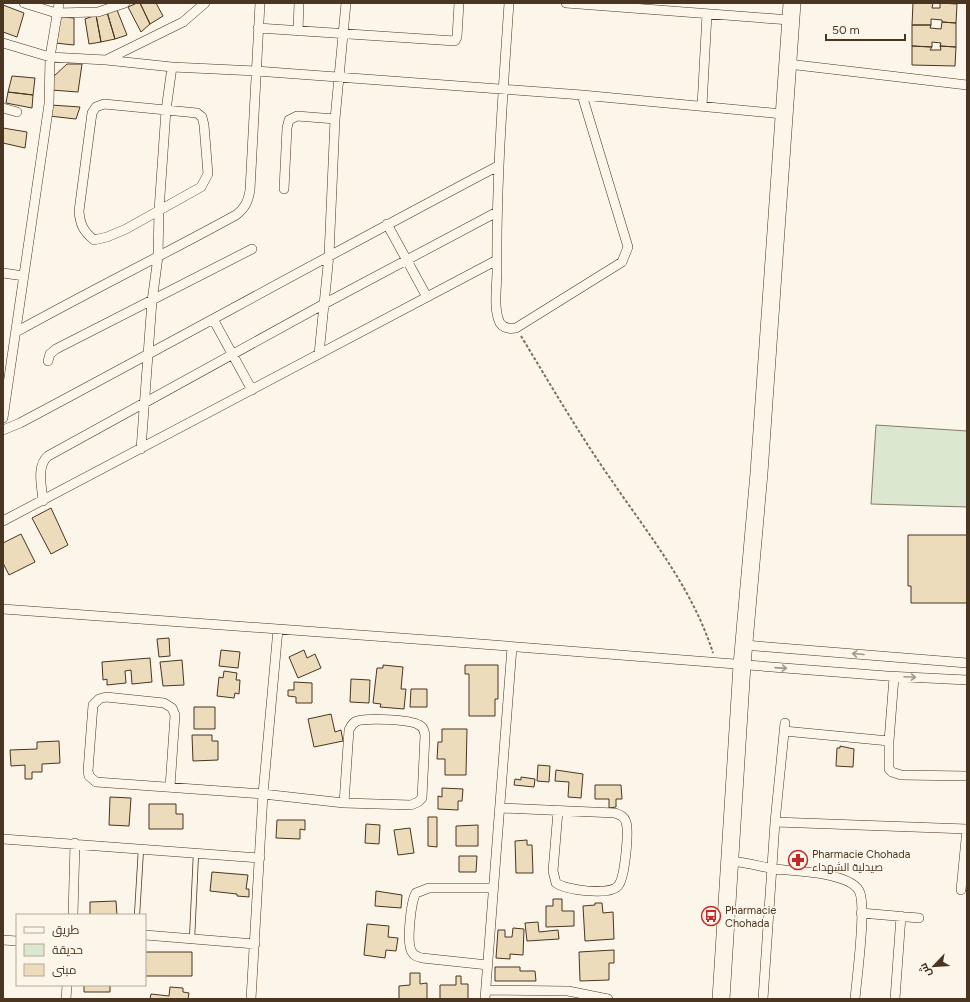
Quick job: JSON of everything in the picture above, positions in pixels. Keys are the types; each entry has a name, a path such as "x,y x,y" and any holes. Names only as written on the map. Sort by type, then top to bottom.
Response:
{"highway":[{"path":"721,999 742,665 759,473 783,114 792,3"}],"street":[{"path":"24,3 56,13 98,12 125,3"},
{"path":"3,418 49,104 50,57 56,13 59,3"},
{"path":"106,60 183,22 205,3"},
{"path":"16,332 96,288 236,216 244,209 248,200 260,3"},
{"path":"298,31 299,3"},
{"path":"320,354 329,255 335,119 346,3"},
{"path":"258,28 343,35 455,41 457,37 459,3"},
{"path":"509,3 498,166 497,212 498,315 501,324 508,329 516,328 622,262 628,247 582,95"},
{"path":"566,3 790,20"},
{"path":"702,106 707,14"},
{"path":"3,43 50,57 106,60 172,67 256,71 582,95 783,114"},
{"path":"788,64 967,85 967,76"},
{"path":"141,449 152,301 158,257 166,110 172,67"},
{"path":"104,104 119,105 197,114 202,117 208,174 201,187 160,210 126,229 107,237 94,240 86,234 80,223 79,211 90,120 96,107 104,104"},
{"path":"3,108 17,112"},
{"path":"284,189 287,128 289,120 297,116 335,119"},
{"path":"3,430 20,423 148,356 329,255 498,166"},
{"path":"43,501 41,465 43,460 233,353 497,212"},
{"path":"387,224 427,297"},
{"path":"48,361 50,354 56,349 252,249"},
{"path":"3,521 497,260"},
{"path":"3,273 24,276"},
{"path":"213,319 252,390"},
{"path":"3,610 442,641 512,648 716,662 894,677 967,680"},
{"path":"251,999 263,794 278,629"},
{"path":"744,645 967,663"},
{"path":"512,648 486,995 541,995 568,991 608,999"},
{"path":"894,677 888,741 889,769 895,774 967,776"},
{"path":"170,787 175,715 172,708 164,703 106,697 99,699 93,705 88,771 92,780 96,782 263,794 344,803 411,804 418,802 422,798 424,728 419,724 389,720 360,721 352,724 349,730 344,803"},
{"path":"763,999 775,822 785,727 888,741"},
{"path":"500,808 615,813 622,816 626,821 628,833 622,877 619,885 614,888 588,891 568,888 556,883 553,871 558,811"},
{"path":"775,822 967,829 961,890"},
{"path":"3,838 260,858"},
{"path":"73,914 75,843"},
{"path":"729,860 824,875 846,880 855,885 860,893 862,913 855,999"},
{"path":"488,965 415,956 410,949 412,906 416,893 429,888 494,888"},
{"path":"862,913 919,918"},
{"path":"895,999 901,916"},
{"path":"146,935 255,944"},
{"path":"3,940 16,941"},
{"path":"66,999 67,986"}],"lane":[{"path":"137,914 141,849"},
{"path":"192,938 196,853"}],"path":[{"path":"516,328 576,426 675,573 708,636 716,662"}],"green space":[{"path":"876,425 967,431 967,507 871,504"}],"building":[{"path":"140,3 150,24 141,32 128,7"},
{"path":"140,3 156,3 163,16 150,24"},
{"path":"913,3 933,3 932,8 940,8 940,3 957,4 956,23 942,22 942,20 931,19 931,25 912,25"},
{"path":"3,5 24,13 17,37 3,32"},
{"path":"117,10 127,35 115,39 107,12"},
{"path":"107,12 115,39 101,42 96,15"},
{"path":"96,15 101,42 89,44 85,19"},
{"path":"61,17 74,18 74,45 55,43"},
{"path":"942,22 956,23 956,47 940,46 941,43 932,42 932,47 912,46 912,25 931,25 930,28 941,29"},
{"path":"912,46 932,47 930,50 941,50 940,46 956,47 955,66 912,65"},
{"path":"67,64 82,64 78,92 51,90 53,77"},
{"path":"12,76 35,78 33,95 8,92"},
{"path":"8,92 33,95 32,108 6,103"},
{"path":"51,105 80,107 76,119 49,116"},
{"path":"3,128 27,132 25,148 3,143"},
{"path":"51,508 68,545 51,554 32,518"},
{"path":"21,534 35,562 9,575 3,563 3,543"},
{"path":"908,535 967,535 967,603 911,603 911,586 908,586"},
{"path":"169,638 170,656 159,657 157,639"},
{"path":"221,650 240,652 238,668 219,666"},
{"path":"304,650 307,658 315,654 321,668 298,678 289,657"},
{"path":"150,658 152,682 132,684 131,670 125,671 126,683 107,685 107,679 103,680 102,662"},
{"path":"182,660 184,685 163,686 160,662"},
{"path":"383,665 403,667 401,689 406,689 404,709 380,707 381,704 373,703 377,668 383,668"},
{"path":"465,665 498,665 498,699 495,699 495,716 469,716 469,674 465,674"},
{"path":"224,671 237,673 236,680 240,680 239,694 235,693 234,698 217,696 219,677 223,678"},
{"path":"351,679 370,680 369,703 350,702"},
{"path":"294,682 312,683 312,703 296,703 296,697 288,696 288,690 294,690"},
{"path":"411,689 427,689 427,707 410,707"},
{"path":"194,707 215,707 215,729 194,729"},
{"path":"331,714 335,732 341,730 343,741 314,747 308,719"},
{"path":"442,729 467,729 466,775 445,775 445,759 437,759 438,742 442,742"},
{"path":"192,735 212,735 212,741 218,741 218,760 193,761"},
{"path":"59,741 60,763 42,764 42,772 32,772 32,779 25,779 25,765 11,766 10,750 37,749 37,742"},
{"path":"840,746 854,749 853,767 836,766 837,748 840,748"},
{"path":"538,765 550,766 549,782 537,781"},
{"path":"556,770 583,774 581,798 568,797 569,782 555,781"},
{"path":"521,777 535,779 534,787 514,785 515,779 521,780"},
{"path":"595,785 621,785 622,799 616,799 616,807 609,808 609,799 595,799"},
{"path":"442,788 463,789 462,801 458,801 458,810 438,809 438,796 442,797"},
{"path":"110,797 131,798 129,826 109,825"},
{"path":"149,804 176,804 176,814 183,814 183,829 149,829"},
{"path":"428,817 437,817 437,847 428,846"},
{"path":"277,820 305,820 305,830 300,829 300,839 276,838"},
{"path":"366,824 380,825 379,844 365,843"},
{"path":"478,825 478,846 456,846 456,826"},
{"path":"410,828 414,853 398,855 394,830"},
{"path":"527,840 527,845 532,845 533,873 516,873 515,841"},
{"path":"459,856 477,856 476,872 459,872"},
{"path":"212,872 248,875 246,889 249,889 249,897 210,891"},
{"path":"376,891 402,895 401,908 375,906"},
{"path":"553,899 562,899 562,911 574,911 574,926 546,927 546,906 553,906"},
{"path":"116,901 117,914 90,914 90,902"},
{"path":"595,903 602,903 603,913 613,912 614,939 585,941 583,906 595,905"},
{"path":"538,922 539,932 558,930 559,939 527,941 525,923"},
{"path":"367,924 389,926 388,937 398,938 396,951 386,950 385,958 364,955"},
{"path":"513,928 524,929 523,955 510,954 510,959 496,958 498,930 505,930 505,937 512,937"},
{"path":"614,950 614,963 609,963 609,980 580,981 579,952"},
{"path":"146,952 192,952 192,976 146,976"},
{"path":"495,967 520,967 520,971 535,971 536,981 495,981"},
{"path":"410,973 420,973 420,984 427,983 427,999 399,999 399,986 410,985"},
{"path":"456,976 461,976 461,984 468,984 468,999 440,999 440,985 456,985"},
{"path":"84,986 110,986 110,992 84,992"},
{"path":"170,987 183,988 183,992 189,993 188,999 150,999 151,994 169,996"}],"place":[{"name":"Pharmacie Chohada صيدلية الشهداء","path":"798,860"},
{"name":"Pharmacie Chohada","path":"711,916"}]}
